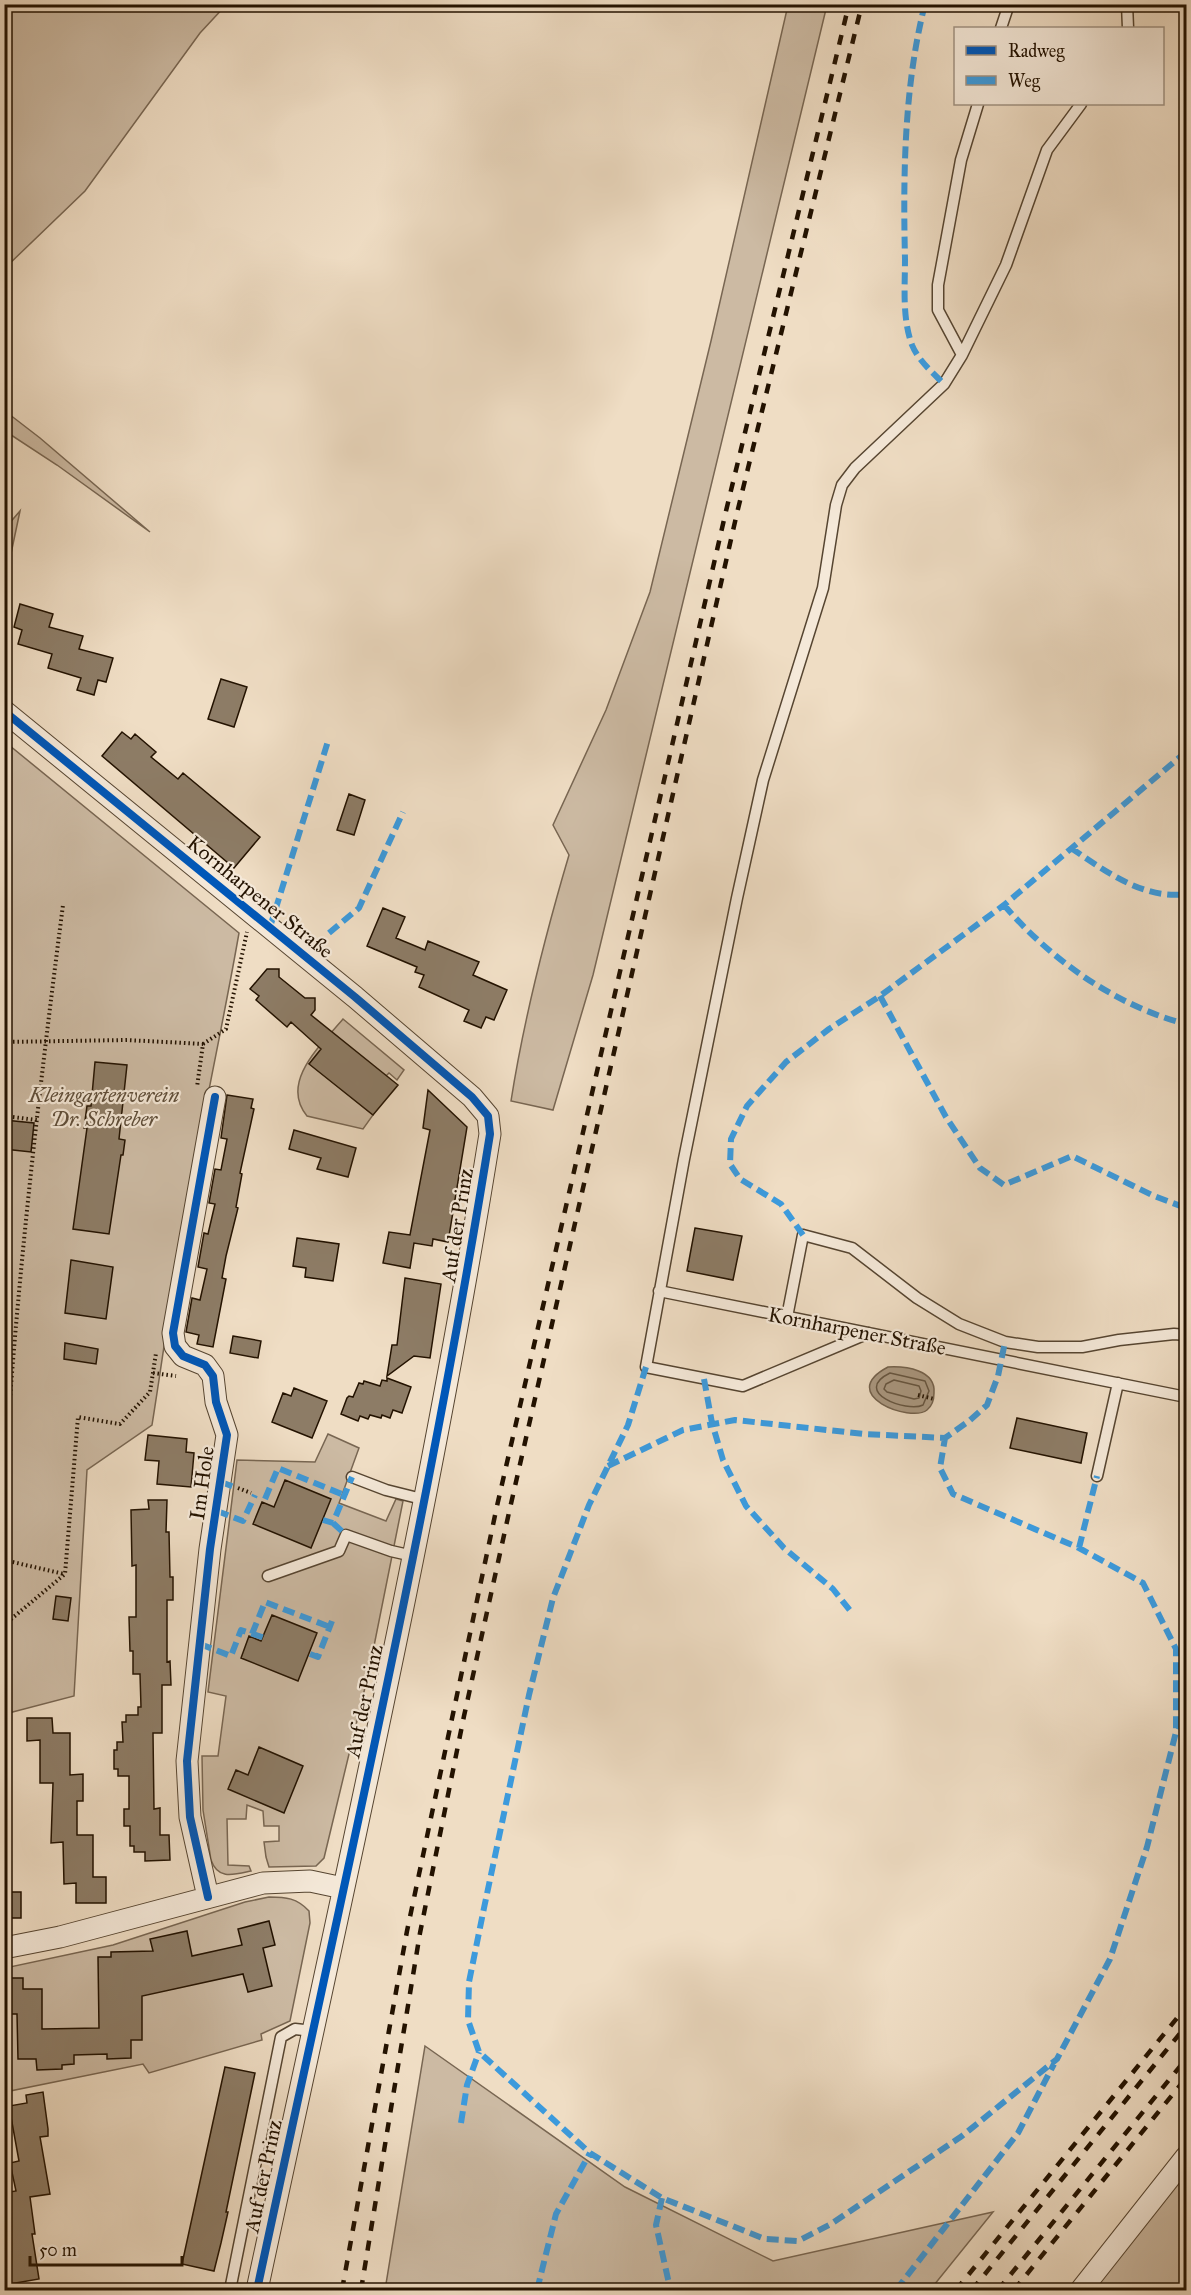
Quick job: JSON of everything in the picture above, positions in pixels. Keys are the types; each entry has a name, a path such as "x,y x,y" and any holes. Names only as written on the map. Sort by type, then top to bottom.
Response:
{"street":[{"name":"Kornharpener Straße","path":"4,711 255,915 463,1089 488,1116"},
{"name":"Im Hole","path":"205,1095 173,1333 175,1346 183,1356 205,1365 213,1376 216,1402 227,1435 210,1549 188,1761 190,1817 208,1897"},
{"name":"Auf der Prinz","path":"257,2290 426,1500 490,1134 488,1116"},
{"path":"4,1948 60,1937 244,1887 285,1880 310,1881 343,1888"},
{"path":"1081,2290 1186,2157"}],"lane":[{"path":"1002,27 1009,4"},
{"path":"1128,4 1128,27"},
{"path":"962,355 938,310 938,285 961,160 978,105"},
{"path":"870,1333 743,1386 646,1367 684,1159 763,780 823,588 836,505 842,485 855,468 944,384 962,355 1006,265 1047,150 1080,105"},
{"path":"787,1317 803,1235 852,1248 917,1298 959,1324 1005,1342 1038,1347 1082,1347 1119,1340 1174,1334 1186,1335"},
{"name":"Kornharpener Straße","path":"659,1291 1186,1397"},
{"path":"1097,1476 1118,1383"},
{"path":"352,1477 386,1490 426,1500"},
{"path":"268,1576 339,1551 346,1535 391,1551 413,1556"},
{"path":"230,2290 281,2037 295,2029 313,2031"}],"path":[{"path":"4,1485 12,1355 63,905"},
{"path":"4,1042 127,1040 203,1044 226,1029 246,933 255,915"},
{"path":"203,1044 205,1095"},
{"path":"4,1116 37,1120"},
{"path":"4,1625 65,1574 78,1417 120,1424 150,1392 156,1350"},
{"path":"918,1395 934,1399"},
{"path":"237,1488 251,1493"},
{"path":"4,1560 65,1574"}],"green space":[{"path":"4,5 226,5 200,33 85,191 5,268"},
{"path":"788,5 827,5 593,975 553,1110 511,1101 536,977 569,855 553,825 606,710 650,592 711,341"},
{"path":"5,411 150,532 57,465 5,431"},
{"path":"20,511 5,582 5,525 7,526"},
{"name":"Kleingartenverein Dr. Schreber","path":"4,741 239,933 188,1201 152,1425 87,1470 74,1696 5,1714"},
{"path":"343,1019 404,1070 397,1080 389,1073 386,1076 310,1064 373,1115 363,1129 307,1116 300,1103 298,1090 307,1064"},
{"path":"328,1434 359,1448 339,1503 386,1521 396,1499 403,1501 369,1671 324,1858 316,1866 269,1867 264,1842 279,1841 279,1826 264,1826 263,1811 247,1805 246,1819 227,1819 228,1865 249,1866 251,1871 238,1874 222,1873 211,1860 203,1810 202,1756 218,1756 226,1696 208,1692 237,1460 315,1462"},
{"path":"269,1897 291,1899 309,1911 310,1923 290,2021 261,2034 262,2040 149,2073 143,2064 5,2092 5,1968 113,1945 245,1902"},
{"path":"425,2046 625,2187 773,2261 993,2212 930,2290 385,2290"},
{"path":"1186,2171 1186,2290 1091,2290"}],"water":[{"path":"888,1367 903,1367 918,1371 930,1379 934,1395 927,1410 907,1413 882,1404 873,1396 869,1387 874,1377"}],"building":[{"path":"20,604 53,614 49,627 83,636 79,649 113,658 106,682 98,680 94,695 77,690 81,678 48,668 52,654 18,644 22,630 14,627"},
{"path":"221,679 247,687 234,727 208,719"},
{"path":"122,732 131,739 135,734 156,752 151,757 178,779 183,773 260,837 234,868 102,756"},
{"path":"349,794 365,800 354,835 337,830"},
{"path":"383,908 405,917 396,938 425,950 428,941 479,962 473,975 507,990 494,1020 486,1017 481,1028 464,1021 469,1010 419,987 424,975 415,972 417,967 367,946"},
{"path":"267,969 279,969 279,977 305,998 315,998 315,1010 311,1015 398,1085 373,1115 309,1064 321,1049 291,1022 287,1027 256,1000 259,996 250,989"},
{"path":"95,1062 127,1065 119,1139 125,1140 109,1234 73,1229 87,1128 84,1128 87,1106 91,1106"},
{"path":"428,1090 467,1127 448,1242 433,1239 432,1246 414,1243 410,1268 383,1263 389,1232 410,1235 430,1130 423,1128"},
{"path":"227,1095 253,1099 251,1108 254,1109 240,1173 242,1174 236,1207 238,1208 222,1278 226,1279 213,1347 197,1344 199,1335 186,1332 192,1298 200,1300 207,1269 198,1267 204,1233 208,1234 215,1204 209,1203 215,1169 221,1170 227,1139 221,1138"},
{"path":"4,1120 34,1123 31,1152 4,1149"},
{"path":"294,1130 356,1148 348,1177 317,1169 321,1158 289,1149"},
{"path":"695,1228 742,1236 733,1280 687,1271"},
{"path":"297,1238 339,1244 333,1281 305,1277 306,1268 293,1266"},
{"path":"71,1260 113,1267 106,1319 65,1313"},
{"path":"405,1278 441,1284 430,1358 414,1356 387,1376 392,1345 397,1345"},
{"path":"233,1336 261,1341 258,1358 230,1353"},
{"path":"65,1343 98,1349 96,1364 64,1359"},
{"path":"387,1378 411,1387 402,1413 393,1410 390,1418 370,1415 368,1419 360,1416 358,1421 341,1414 347,1398 353,1397 359,1383 363,1384 364,1381 380,1386 382,1380 387,1381"},
{"path":"294,1388 327,1401 312,1438 272,1422 283,1393 291,1396"},
{"path":"1017,1418 1087,1433 1081,1463 1010,1448"},
{"path":"148,1435 187,1439 186,1452 194,1453 191,1487 157,1484 159,1461 145,1460"},
{"path":"285,1480 331,1499 311,1548 253,1524 262,1502 274,1507"},
{"path":"148,1500 167,1500 166,1532 169,1532 173,1600 167,1600 167,1662 170,1661 171,1685 162,1685 162,1733 153,1733 154,1809 160,1808 160,1835 169,1835 170,1860 145,1861 145,1852 134,1852 134,1846 130,1846 130,1826 124,1826 124,1809 129,1809 129,1776 118,1776 118,1769 114,1769 114,1750 117,1750 117,1742 123,1742 122,1722 126,1722 126,1715 138,1715 138,1707 141,1707 140,1674 133,1674 133,1651 130,1651 129,1617 136,1617 136,1565 132,1566 131,1510 149,1509"},
{"path":"56,1596 71,1598 68,1621 53,1619"},
{"path":"272,1615 317,1633 298,1681 241,1658 249,1636 261,1641"},
{"path":"27,1718 52,1718 53,1733 70,1733 70,1775 83,1774 83,1801 77,1801 77,1835 93,1835 93,1877 106,1877 106,1903 76,1903 76,1883 64,1884 63,1842 51,1843 53,1783 40,1783 40,1740 27,1741"},
{"path":"259,1747 303,1766 284,1813 228,1789 236,1770 248,1775"},
{"path":"4,1892 21,1892 21,1918 4,1918"},
{"path":"269,1921 275,1945 263,1948 272,1986 248,1992 243,1974 142,1996 142,2040 131,2040 131,2058 107,2059 107,2054 74,2055 74,2064 62,2065 62,2069 37,2070 36,2059 18,2059 17,2014 4,2014 4,1978 23,1978 23,1989 42,1989 42,2029 99,2028 98,1957 111,1957 111,1952 153,1951 150,1939 187,1931 192,1956 242,1945 238,1929"},
{"path":"225,2067 255,2073 214,2271 182,2264"},
{"path":"43,2092 48,2136 40,2137 50,2194 30,2197 35,2234 32,2234 39,2279 4,2285 4,2193 16,2191 10,2163 19,2161 9,2106 27,2103 26,2095"}],"railway":[{"path":"342,2290 407,1931 497,1506 726,511 849,4"},
{"path":"361,2290 420,1933 464,1716 737,513 862,4"},
{"path":"956,2290 1186,2007"},
{"path":"972,2290 1186,2026"},
{"path":"998,2290 1186,2059"},
{"path":"1014,2290 1186,2078"}],"marked path":[{"path":"925,4 913,67 906,131 905,302 912,345 926,366 944,384"},
{"path":"270,927 329,738"},
{"path":"803,1235 781,1204 740,1179 730,1164 731,1139 747,1106 786,1062 1004,905 1186,752"},
{"path":"329,933 359,908 403,812"},
{"path":"1071,848 1111,874 1140,888 1170,895 1186,894"},
{"path":"1004,905 1042,944 1086,978 1135,1006 1186,1024"},
{"path":"880,996 946,1117 980,1168 1004,1185 1072,1156 1154,1196 1186,1208"},
{"path":"608,1466 683,1430 735,1420 864,1434 945,1438 987,1405 998,1376 1005,1342"},
{"path":"646,1367 628,1425 589,1505 553,1598 529,1695 469,1982 468,2020 479,2052 590,2153 662,2198 765,2239 798,2241 831,2224 962,2136 1057,2059 1110,1959 1147,1847 1176,1732 1176,1649 1143,1583 1079,1548 953,1494 940,1468 945,1438"},
{"path":"704,1379 712,1423 723,1460 746,1506 784,1548 833,1589 852,1613"},
{"path":"265,1499 278,1468 344,1495"},
{"path":"1079,1548 1097,1476"},
{"path":"323,1520 333,1523 352,1477"},
{"path":"221,1482 237,1488"},
{"path":"217,1511 243,1521 255,1495"},
{"path":"333,1523 346,1535"},
{"path":"252,1634 265,1602 330,1627"},
{"path":"310,1654 318,1657 332,1621"},
{"path":"200,1644 231,1656 241,1630 265,1638"},
{"path":"1177,1729 1186,1711"},
{"path":"461,2123 467,2085 479,2052"},
{"path":"896,2290 1018,2133 1054,2064"},
{"path":"537,2290 556,2214 590,2153"},
{"path":"662,2198 656,2225 670,2288"}],"cycle path":[{"path":"4,711 355,997 472,1097 488,1116 490,1134 466,1279 411,1569 257,2290"},
{"path":"208,1897 190,1817 187,1761 210,1549 227,1435 216,1402 213,1376 205,1365 183,1356 175,1346 173,1333 215,1097"}]}
